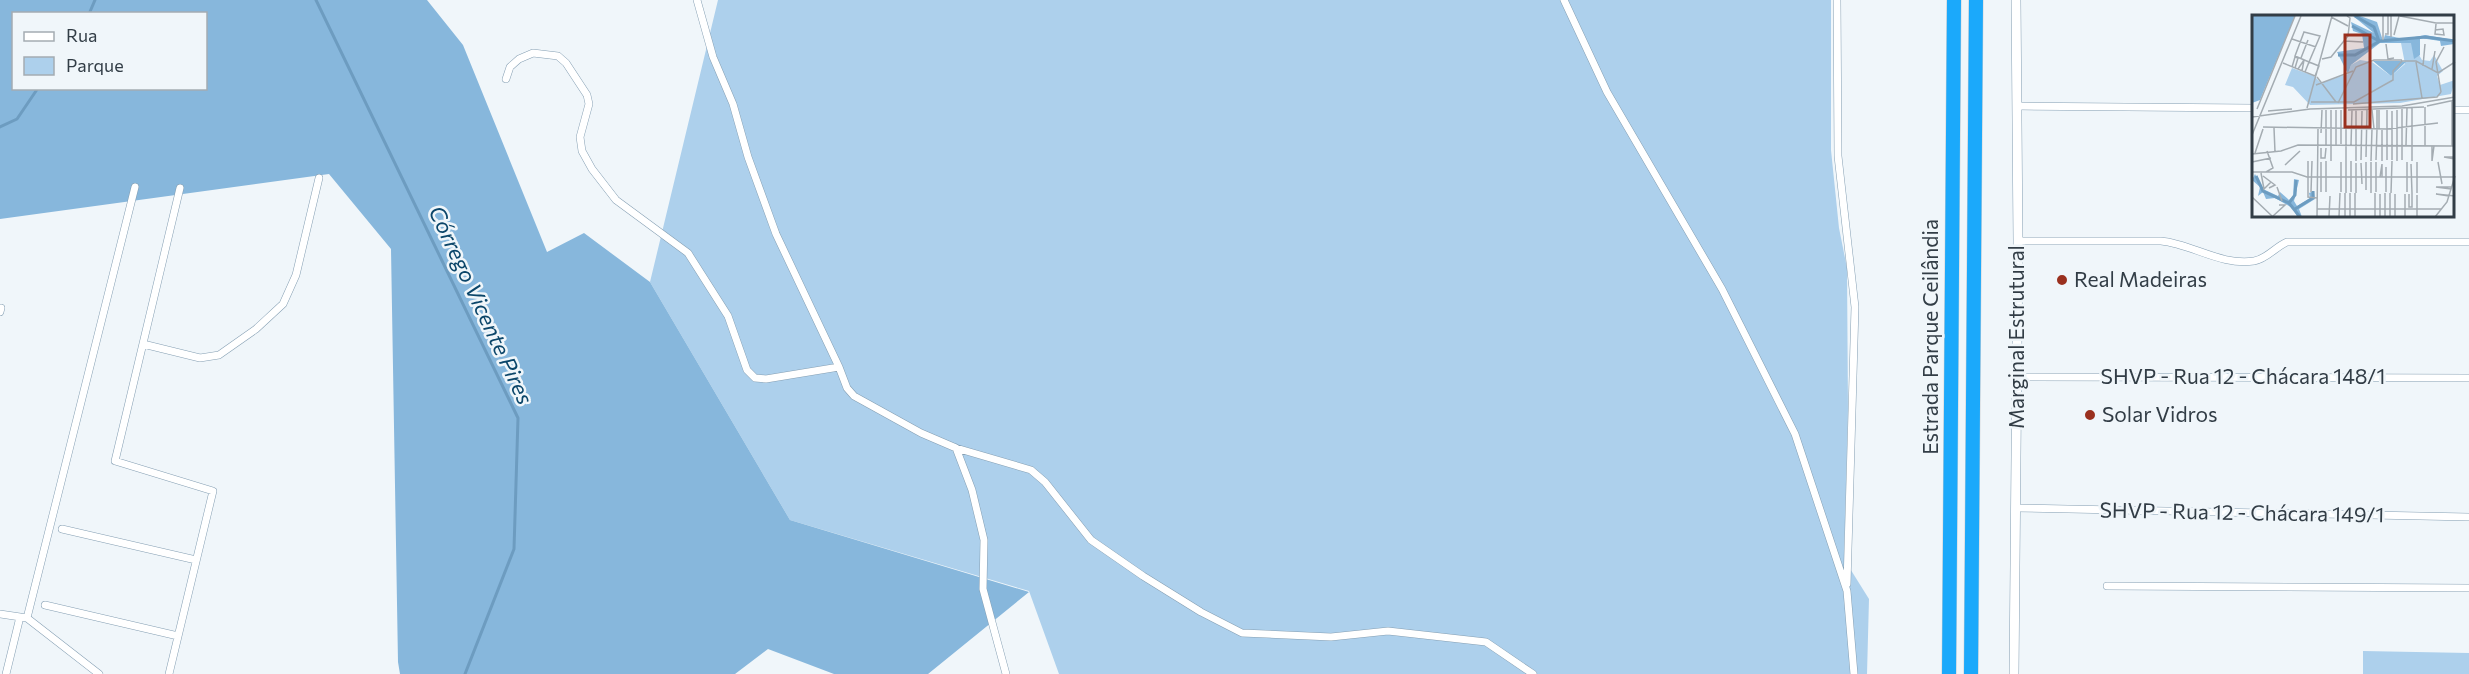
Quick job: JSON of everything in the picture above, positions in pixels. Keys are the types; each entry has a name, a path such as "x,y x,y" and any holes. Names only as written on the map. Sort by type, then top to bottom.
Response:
{"highway":[{"name":"Estrada Parque Ceilândia","path":"1949,674 1954,0"},
{"name":"Estrada Parque Ceilândia","path":"1971,674 1976,0"}],"street":[{"path":"697,0 713,57 733,104 748,157 776,234 847,388 854,396 921,433 956,448 1031,470 1045,482 1091,540 1201,612 1242,633 1331,637 1388,631 1486,642 1533,674"},
{"path":"1564,0 1607,92 1722,289 1795,434 1847,591"},
{"path":"1837,0 1838,156 1855,307 1847,591 1854,674"},
{"name":"Marginal Estrutural","path":"2014,674 2018,241 2016,0"},
{"path":"506,79 510,67 519,59 533,53 558,56 566,63 587,95 589,104 580,137 582,152 592,169 616,200 688,253 728,316 747,369 755,378 766,379 839,367"},
{"path":"2017,106 2252,108"},
{"path":"143,344 200,358 219,355 256,329 283,304 296,275 319,178"},
{"path":"6,674 23,617 135,187"},
{"path":"169,674 213,491 115,461 180,188"},
{"path":"2018,241 2161,241 2171,242 2222,259 2245,261 2261,259 2287,242 2469,242"},
{"name":"SHVP - Rua 12 - Chácara 148/1","path":"2017,376 2469,378"},
{"path":"956,448 972,490 984,540 983,589 1006,674"},
{"name":"SHVP - Rua 12 - Chácara 149/1","path":"2016,508 2469,517"},
{"path":"62,529 196,560"},
{"path":"2107,586 2469,588"},
{"path":"45,604 178,636"},
{"path":"0,614 23,617 99,674"}],"green space":[{"path":"718,0 1831,0 1831,150 1839,228 1847,268 1848,410 1844,559 1869,599 1867,674 1059,674 1029,591 790,520 650,282"},
{"path":"2363,651 2469,653 2469,674 2363,674"}],"shaded area":[{"path":"0,0 427,0 463,45 547,252 584,233 650,282 790,520 1029,592 928,674 834,674 768,649 735,674 400,674 391,249 329,174 0,219"}],"waterway":[{"path":"90,12 95,0"},
{"name":"Córrego Vicente Pires","path":"316,0 518,418 514,549 465,674"},
{"path":"0,127 17,119 37,90"}],"place":[{"name":"Real Madeiras","path":"2062,280"},
{"name":"Solar Vidros","path":"2090,415"}]}
